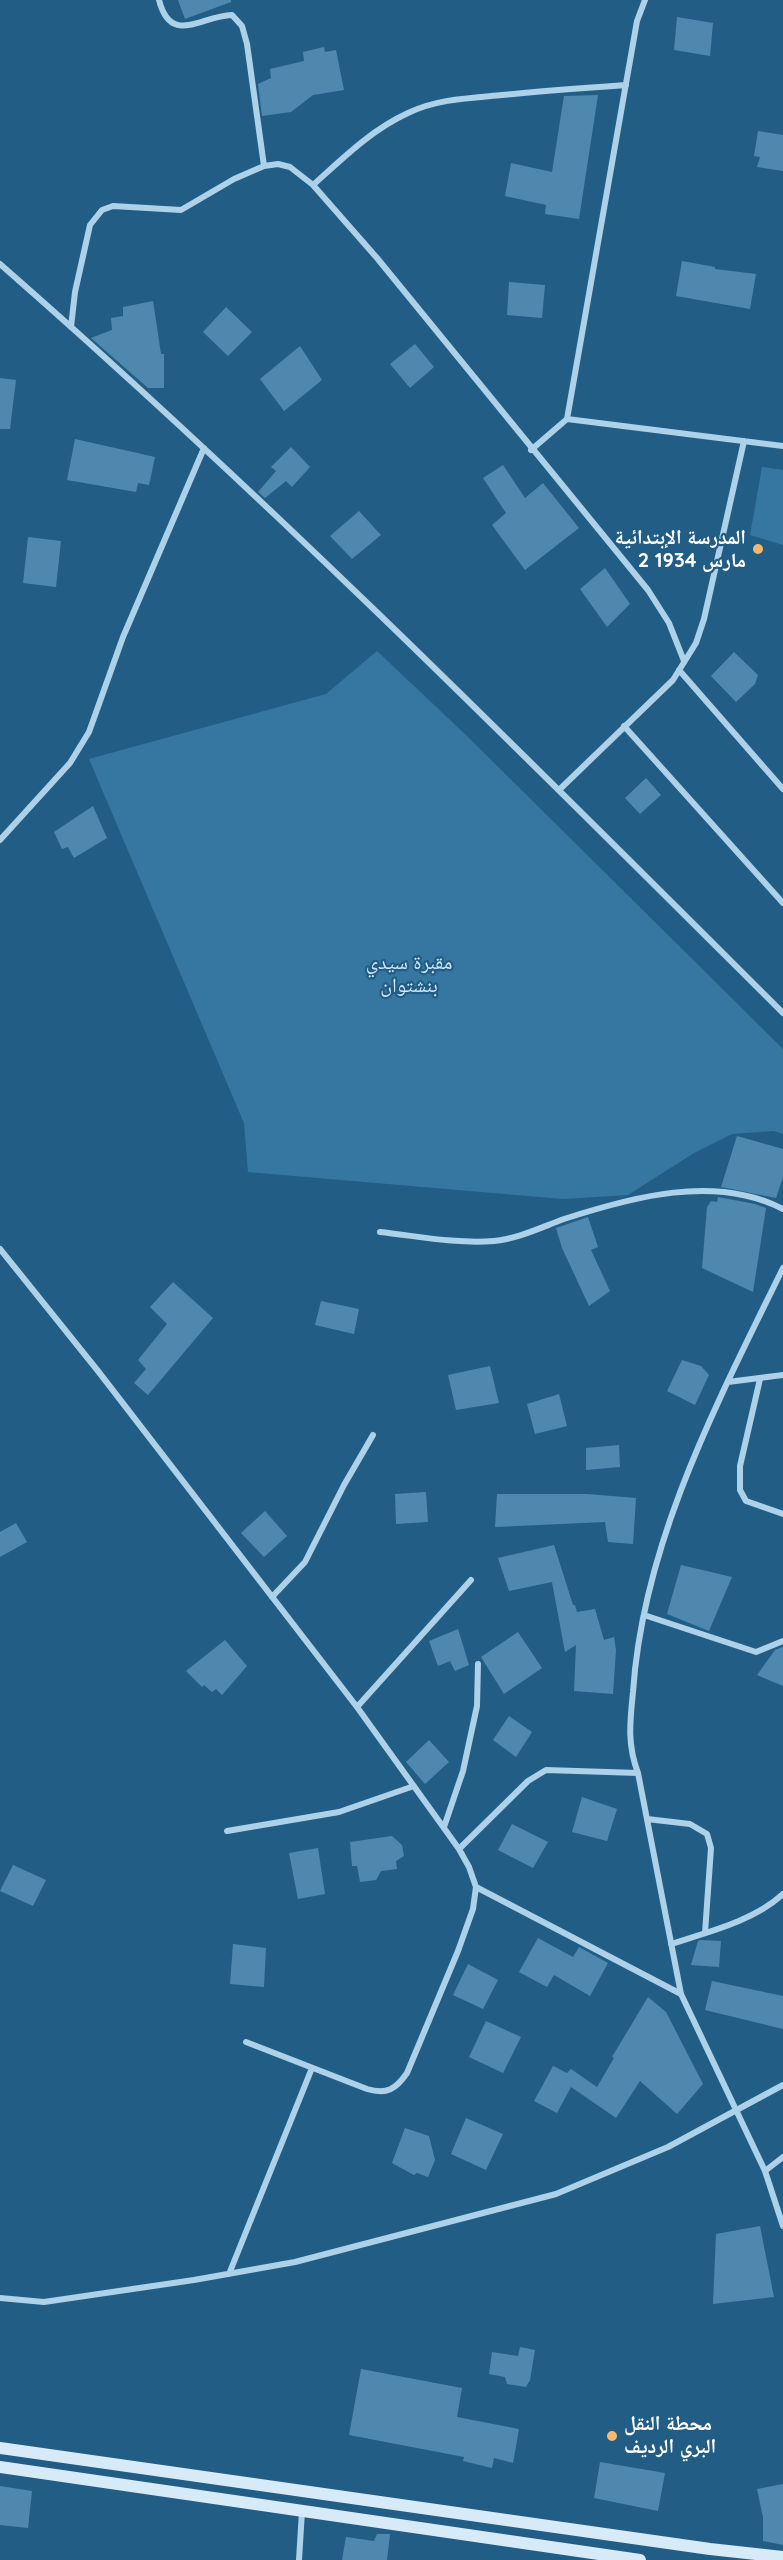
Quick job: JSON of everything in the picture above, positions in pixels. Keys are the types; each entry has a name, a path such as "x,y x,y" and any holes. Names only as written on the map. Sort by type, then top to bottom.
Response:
{"main road":[{"path":"0,2448 710,2549 783,2557"},
{"path":"0,2467 611,2558 640,2560"}],"street":[{"path":"159,0 162,14 172,24 184,26 232,15 243,26 264,166"},
{"path":"531,450 567,419 637,21 645,0"},
{"path":"313,184 359,143 381,127 430,104 483,96 626,85"},
{"path":"71,327 75,292 90,225 102,210 113,206 181,210 234,179 264,166 278,164 290,167 313,184 377,258 661,607 684,661"},
{"path":"0,264 204,448 559,790 783,1013"},
{"path":"567,419 783,446"},
{"path":"559,790 673,680 696,643 704,619 744,441"},
{"path":"0,840 70,763 89,732 123,637 204,448"},
{"path":"679,670 783,789"},
{"path":"624,726 783,903"},
{"path":"380,1232 453,1240 495,1241 584,1213 674,1192 731,1192 766,1201 783,1209"},
{"path":"0,1249 98,1371 357,1707 459,1849 476,1887 473,1909 459,1950 407,2073 400,2084 381,2093 246,2042"},
{"path":"783,1269 728,1382 660,1545 636,1648 630,1734 630,1753 638,1773 681,1994 765,2171 783,2226"},
{"path":"728,1382 783,1375"},
{"path":"760,1379 740,1466 740,1490 746,1501 783,1514"},
{"path":"272,1597 305,1562 344,1485 373,1435"},
{"path":"357,1707 471,1580"},
{"path":"644,1615 756,1652 783,1641"},
{"path":"444,1827 463,1771 477,1706 478,1664"},
{"path":"459,1849 536,1774 563,1768 638,1773"},
{"path":"227,1831 339,1812 414,1786"},
{"path":"646,1819 690,1824 707,1834 711,1848 705,1933"},
{"path":"476,1887 681,1994"},
{"path":"670,1944 723,1927 773,1903 783,1894"},
{"path":"229,2274 312,2068"},
{"path":"0,2298 44,2302 295,2262 556,2194 668,2147 783,2085"},
{"path":"765,2171 783,2157"},
{"path":"299,2560 302,2511"}],"green space":[{"path":"762,467 783,470 783,545 750,535"},
{"name":"مقبرة سيدي بنشتوان","path":"377,651 469,738 783,1049 783,1134 774,1131 732,1134 694,1153 628,1195 563,1199 248,1172 244,1123 89,759 326,694"}],"building":[{"path":"178,0 231,0 231,2 185,19"},
{"path":"677,17 713,23 710,56 674,50"},
{"path":"324,47 325,52 336,50 344,90 313,95 291,112 262,116 258,84 271,78 270,69 304,61 303,52"},
{"path":"598,95 579,219 545,214 546,205 505,196 511,163 552,172 564,96"},
{"path":"758,131 783,135 783,171 757,167 760,157 754,156"},
{"path":"682,261 715,267 715,269 756,274 750,309 676,296"},
{"path":"509,282 545,285 542,318 507,315"},
{"path":"153,301 161,354 164,354 164,388 148,388 91,338 112,330 111,318 123,316 123,307"},
{"path":"226,307 252,332 228,356 203,332"},
{"path":"415,344 434,367 410,388 390,364"},
{"path":"300,346 322,380 284,411 260,379"},
{"path":"0,378 16,380 10,429 0,429"},
{"path":"75,439 155,457 149,485 138,483 136,492 67,480"},
{"path":"291,447 310,467 292,487 286,481 265,498 258,492 276,471 271,467"},
{"path":"503,465 525,498 543,483 579,528 525,570 492,525 506,513 483,478"},
{"path":"359,511 381,535 352,559 330,536"},
{"path":"28,537 61,541 56,587 23,583"},
{"path":"605,568 630,604 607,627 580,589"},
{"path":"734,652 758,675 755,684 736,702 711,676"},
{"path":"646,778 661,795 640,814 625,798"},
{"path":"93,806 107,838 74,858 68,847 62,849 54,832"},
{"path":"737,1136 783,1149 783,1177 776,1198 721,1187"},
{"path":"718,1197 766,1208 753,1292 702,1268 707,1207 711,1201 717,1202"},
{"path":"588,1217 598,1247 591,1250 610,1291 589,1306 562,1248 556,1228"},
{"path":"173,1282 213,1318 148,1395 134,1383 146,1369 138,1360 167,1324 150,1307"},
{"path":"321,1301 359,1309 354,1334 315,1325"},
{"path":"682,1360 701,1366 709,1375 695,1405 667,1391"},
{"path":"490,1366 499,1403 456,1410 448,1375"},
{"path":"559,1394 567,1426 535,1434 527,1404"},
{"path":"619,1445 620,1467 586,1470 586,1448"},
{"path":"426,1492 428,1522 396,1524 395,1494"},
{"path":"497,1494 587,1494 636,1498 633,1544 608,1542 605,1522 495,1527"},
{"path":"265,1511 287,1536 264,1557 241,1533"},
{"path":"16,1523 27,1542 0,1557 0,1532"},
{"path":"554,1545 577,1612 595,1609 604,1640 614,1637 616,1650 613,1694 574,1691 576,1645 565,1652 552,1582 509,1591 498,1558"},
{"path":"681,1565 732,1577 709,1631 667,1614"},
{"path":"458,1629 469,1665 455,1671 450,1661 438,1666 429,1641"},
{"path":"518,1632 542,1668 504,1694 481,1657"},
{"path":"225,1640 247,1666 222,1695 216,1689 212,1692 204,1685 202,1687 186,1671"},
{"path":"783,1647 783,1686 757,1675 775,1650"},
{"path":"509,1716 532,1732 516,1757 493,1740"},
{"path":"429,1740 449,1762 425,1784 406,1762"},
{"path":"582,1797 617,1809 607,1841 572,1832"},
{"path":"512,1824 548,1842 533,1868 498,1850"},
{"path":"392,1836 402,1845 404,1856 396,1861 397,1869 381,1871 376,1880 360,1882 357,1866 352,1866 350,1842"},
{"path":"318,1848 325,1894 298,1899 289,1853"},
{"path":"13,1865 46,1880 33,1906 0,1891"},
{"path":"538,1938 573,1957 579,1947 608,1963 590,1996 554,1975 547,1987 519,1972"},
{"path":"698,1941 721,1941 719,1967 691,1965"},
{"path":"233,1944 266,1948 264,1987 230,1984"},
{"path":"468,1964 498,1980 483,2009 453,1995"},
{"path":"712,1981 783,1996 783,2029 705,2010"},
{"path":"648,1997 666,2012 703,2084 677,2114 640,2081 616,2118 571,2087 557,2113 534,2101 553,2066 567,2073 571,2069 597,2087"},
{"path":"486,2021 521,2037 503,2073 469,2057"},
{"path":"466,2118 503,2134 486,2170 451,2154"},
{"path":"405,2128 429,2136 435,2160 428,2177 417,2173 414,2175 392,2163"},
{"path":"760,2226 774,2297 713,2304 716,2234"},
{"path":"520,2347 535,2350 530,2380 526,2387 507,2384 505,2377 489,2374 492,2352 518,2356"},
{"path":"361,2369 462,2388 457,2417 519,2429 513,2463 494,2458 492,2468 463,2461 464,2457 349,2435"},
{"path":"600,2462 665,2473 658,2511 594,2498"},
{"path":"783,2484 783,2545 763,2541 763,2517 757,2489"},
{"path":"0,2486 32,2491 28,2528 0,2525"},
{"path":"377,2534 390,2534 387,2560 342,2560 346,2537 374,2541"}],"place":[{"name":"المدرسة الإبتدائية 2 مارس 1934","path":"758,549"},
{"name":"محطة النقل البري الرديف","path":"612,2436"}]}
